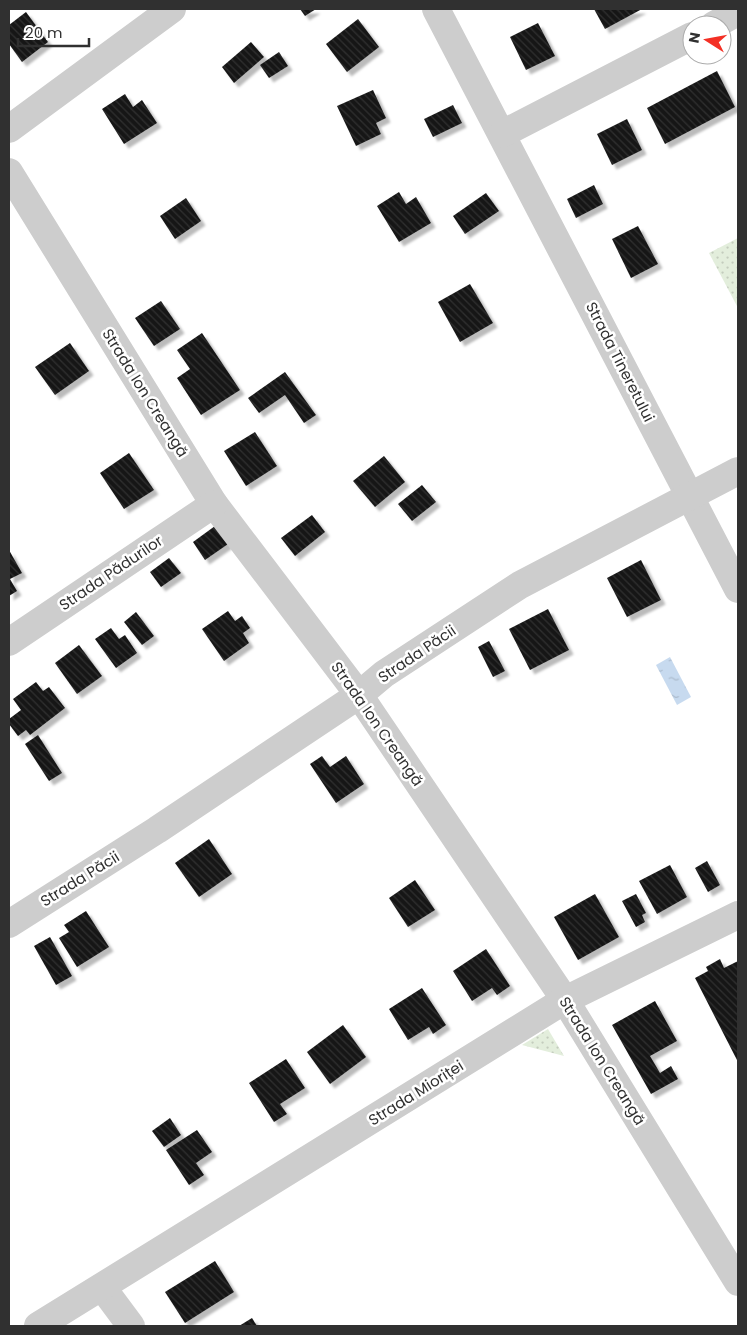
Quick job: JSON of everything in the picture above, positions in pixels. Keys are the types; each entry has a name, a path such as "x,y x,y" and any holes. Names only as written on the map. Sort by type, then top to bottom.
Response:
{"street":[{"path":"9,129 172,9"},
{"name":"Strada Tineretului","path":"436,9 738,589"},
{"path":"502,134 682,41"},
{"name":"Strada Ion Creangă","path":"9,172 214,504 359,695 565,1000 738,1282"},
{"name":"Strada Păcii","path":"9,924 157,830 359,695 384,674 520,585 738,471"},
{"name":"Strada Pădurilor","path":"9,642 214,504"},
{"name":"Strada Mioriței","path":"38,1326 565,1000 738,915"},
{"path":"102,1287 131,1326"}],"green space":[{"path":"738,238 738,308 709,253"},
{"path":"548,1029 564,1056 522,1045"}],"water":[{"path":"670,657 691,697 677,705 656,665"}],"building":[{"path":"300,9 316,9 305,16"},
{"path":"594,9 642,9 605,29"},
{"path":"26,12 48,42 22,62 9,44 9,25"},
{"path":"358,19 379,47 347,72 326,44"},
{"path":"538,23 555,56 526,70 510,37"},
{"path":"251,42 264,57 234,83 222,67"},
{"path":"279,52 288,66 269,78 260,65"},
{"path":"717,71 735,107 665,144 647,108"},
{"path":"373,90 386,118 376,123 381,134 356,146 337,106"},
{"path":"125,94 133,107 142,100 157,123 124,144 102,109"},
{"path":"453,105 462,123 433,137 424,119"},
{"path":"627,119 642,150 612,165 597,134"},
{"path":"594,185 603,204 576,218 567,199"},
{"path":"399,192 406,204 416,197 431,223 399,242 377,206"},
{"path":"486,193 499,211 465,234 453,216"},
{"path":"186,198 201,221 175,239 160,216"},
{"path":"638,226 658,264 631,278 612,239"},
{"path":"470,284 493,323 460,342 438,302"},
{"path":"161,301 180,329 154,346 135,318"},
{"path":"202,333 240,390 201,415 177,378 190,369 177,350"},
{"path":"70,343 89,371 55,395 35,367"},
{"path":"285,372 316,415 304,423 285,395 259,413 248,398"},
{"path":"255,432 277,466 246,486 224,451"},
{"path":"129,453 154,490 124,509 100,473"},
{"path":"384,456 405,482 375,507 353,481"},
{"path":"422,485 436,502 412,521 398,504"},
{"path":"312,515 325,532 295,556 281,538"},
{"path":"215,526 228,544 205,560 193,542"},
{"path":"9,550 22,573 10,579 17,591 9,596"},
{"path":"169,558 181,573 161,587 150,572"},
{"path":"641,560 661,600 627,617 607,578"},
{"path":"548,609 569,650 530,670 509,629"},
{"path":"228,611 235,621 242,616 250,628 243,633 249,643 224,661 202,629"},
{"path":"136,612 154,636 142,645 124,622"},
{"path":"111,628 119,639 125,635 137,653 116,668 95,639"},
{"path":"489,641 505,671 493,677 478,647"},
{"path":"79,645 102,676 77,694 55,663"},
{"path":"36,682 43,691 49,687 65,708 30,735 26,730 18,736 9,724 9,719 21,710 13,699"},
{"path":"38,735 62,773 49,781 25,744"},
{"path":"322,756 330,767 346,756 364,784 336,803 310,764"},
{"path":"209,839 232,874 199,897 175,863"},
{"path":"707,861 720,885 708,892 695,868"},
{"path":"670,865 687,897 657,914 639,881"},
{"path":"415,880 435,910 408,927 389,898"},
{"path":"595,894 619,937 578,960 554,917"},
{"path":"636,894 646,913 642,915 645,922 636,927 622,901"},
{"path":"86,911 109,947 77,967 59,938 69,932 64,925"},
{"path":"50,937 72,976 56,985 34,946"},
{"path":"486,949 510,986 497,995 492,988 472,1001 453,971"},
{"path":"720,959 724,968 738,961 738,1062 695,978 708,971 706,967"},
{"path":"422,988 446,1025 433,1034 429,1027 408,1040 389,1009"},
{"path":"655,1001 677,1041 650,1056 660,1073 671,1066 678,1079 651,1094 612,1025"},
{"path":"343,1025 366,1057 330,1084 307,1052"},
{"path":"286,1059 305,1088 280,1104 287,1114 274,1122 249,1083"},
{"path":"170,1118 181,1135 164,1147 152,1131"},
{"path":"197,1130 212,1152 196,1163 204,1175 189,1185 166,1150"},
{"path":"215,1261 234,1292 185,1323 165,1292"},
{"path":"252,1318 257,1326 239,1326"}]}
